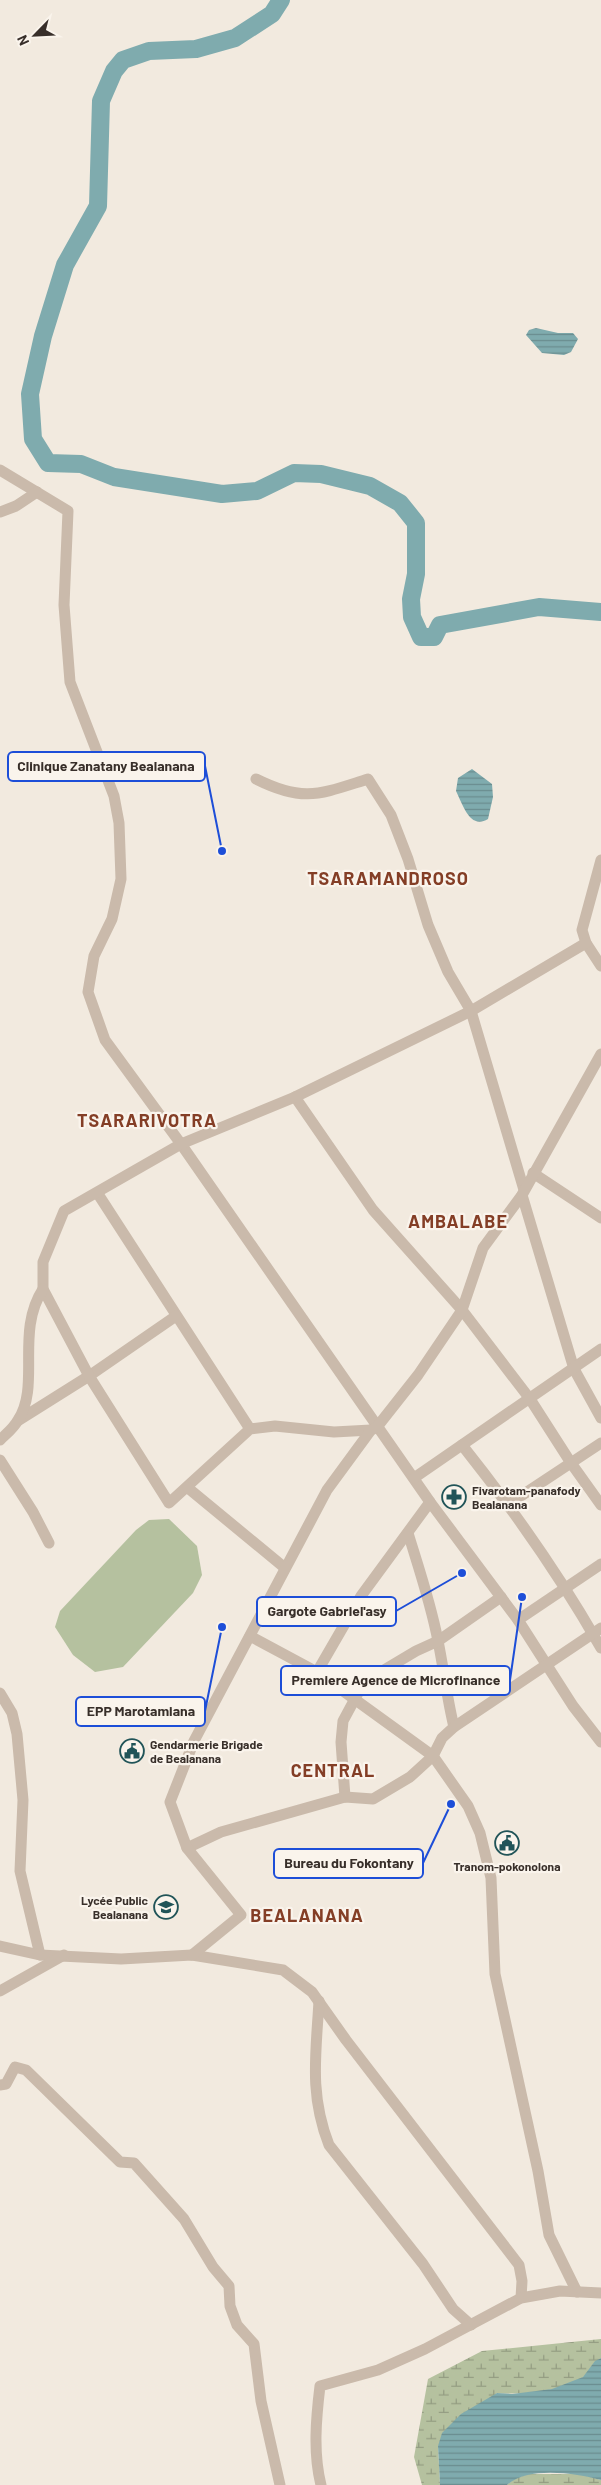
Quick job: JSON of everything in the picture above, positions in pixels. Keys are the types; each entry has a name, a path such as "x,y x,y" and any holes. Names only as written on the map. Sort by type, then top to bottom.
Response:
{"street":[{"path":"0,470 68,510 64,605 70,682 114,796 119,823 121,879 112,919 94,956 88,992 104,1040 181,1144 374,1428 414,1478 518,1620 573,1706 601,1742"},
{"path":"0,512 16,506 38,492"},
{"path":"256,779 299,795 318,795 368,779 391,815 408,859 428,925 448,972 470,1011 574,1369 601,1418"},
{"path":"601,860 582,930 586,943 601,966"},
{"path":"19,1420 27,1395 28,1330 33,1303 42,1288 43,1262 64,1211 67,1208 98,1194 181,1144 295,1097 470,1011 586,943"},
{"path":"192,1955 241,1915 187,1848 170,1802 177,1779 194,1741 327,1490 374,1428 418,1375 462,1310 483,1248 523,1192 601,1054"},
{"path":"295,1097 374,1210 462,1310 530,1399 571,1463 601,1505"},
{"path":"533,1173 601,1218"},
{"path":"98,1194 250,1429"},
{"path":"42,1288 89,1376 169,1503 188,1488 250,1429 275,1426 334,1432 374,1428"},
{"path":"0,1440 19,1420 89,1376 176,1316"},
{"path":"414,1478 601,1349"},
{"path":"509,1504 601,1442"},
{"path":"462,1445 509,1504 597,1631 601,1648"},
{"path":"0,1460 33,1512 49,1543"},
{"path":"188,1488 285,1568"},
{"path":"317,1672 361,1596 430,1502"},
{"path":"408,1533 422,1576 438,1641 454,1727"},
{"path":"518,1620 567,1589 601,1564"},
{"path":"345,1797 341,1742 343,1721 364,1682 416,1651 438,1641 501,1597"},
{"path":"187,1848 221,1832 345,1797 373,1799 410,1777 433,1756 442,1738 454,1727 597,1631"},
{"path":"250,1636 317,1672 433,1756 468,1806 480,1833 491,1878 495,1974 538,2171 549,2235 577,2292"},
{"path":"0,1693 12,1713 17,1734 23,1800 20,1871 40,1955"},
{"path":"0,1946 40,1955 121,1959 192,1955 284,1970 312,1992 519,2265 522,2281 521,2298"},
{"path":"0,1991 64,1955"},
{"path":"319,2001 314,2090 321,2125 329,2145 423,2264 452,2309 471,2325"},
{"path":"0,2085 6,2084 16,2067 26,2070 120,2162 134,2163 184,2219 229,2286 230,2306 237,2324 254,2344 260,2401 280,2485"},
{"path":"321,2485 318,2471 316,2420 320,2386 378,2370 426,2349 521,2298 543,2292 601,2293"}],"green space":[{"path":"169,1519 197,1546 202,1575 193,1593 123,1667 95,1672 73,1655 55,1627 60,1611 136,1530 149,1520"},
{"path":"601,2339 601,2358 582,2378 573,2383 541,2392 497,2393 438,2446 440,2485 422,2485 414,2457 428,2379 482,2351"},
{"path":"529,2474 580,2474 601,2480 601,2485 507,2485 515,2478"}],"water":[{"path":"536,328 558,333 573,333 578,339 571,352 564,355 542,353 526,335 529,330"},
{"path":"472,769 492,784 493,797 488,819 482,822 472,819 464,809 456,791 458,778"},
{"path":"601,2358 601,2480 565,2473 539,2473 516,2479 507,2485 440,2485 438,2446 442,2433 461,2414 497,2393 512,2394 552,2389 583,2377 595,2361"}],"waterway":[{"path":"281,0 272,14 235,38 196,49 149,51 123,60 114,71 101,101 98,206 65,265 43,336 30,394 33,439 48,463 81,464 114,477 222,494 257,491 294,473 321,474 370,486 400,503 416,523 416,574 411,599 412,617 421,637 434,637 440,625 539,607 601,612"}],"place":[{"name":"Clinique Zanatany Bealanana","path":"222,851"},
{"name":"Fivarotam-panafody Bealanana","path":"454,1497"},
{"name":"Gargote Gabriel'asy","path":"462,1573"},
{"name":"Premiere Agence de Microfinance","path":"522,1597"},
{"name":"EPP Marotamiana","path":"222,1627"},
{"name":"Gendarmerie Brigade de Bealanana","path":"132,1751"},
{"name":"Bureau du Fokontany","path":"451,1804"},
{"name":"Tranom-pokonolona","path":"507,1843"},
{"name":"Lycée Public Bealanana","path":"166,1907"}],"district":[{"name":"TSARAMANDROSO","path":"388,878"},
{"name":"TSARARIVOTRA","path":"147,1120"},
{"name":"AMBALABE","path":"458,1221"},
{"name":"CENTRAL","path":"333,1770"},
{"name":"BEALANANA","path":"307,1915"}]}
